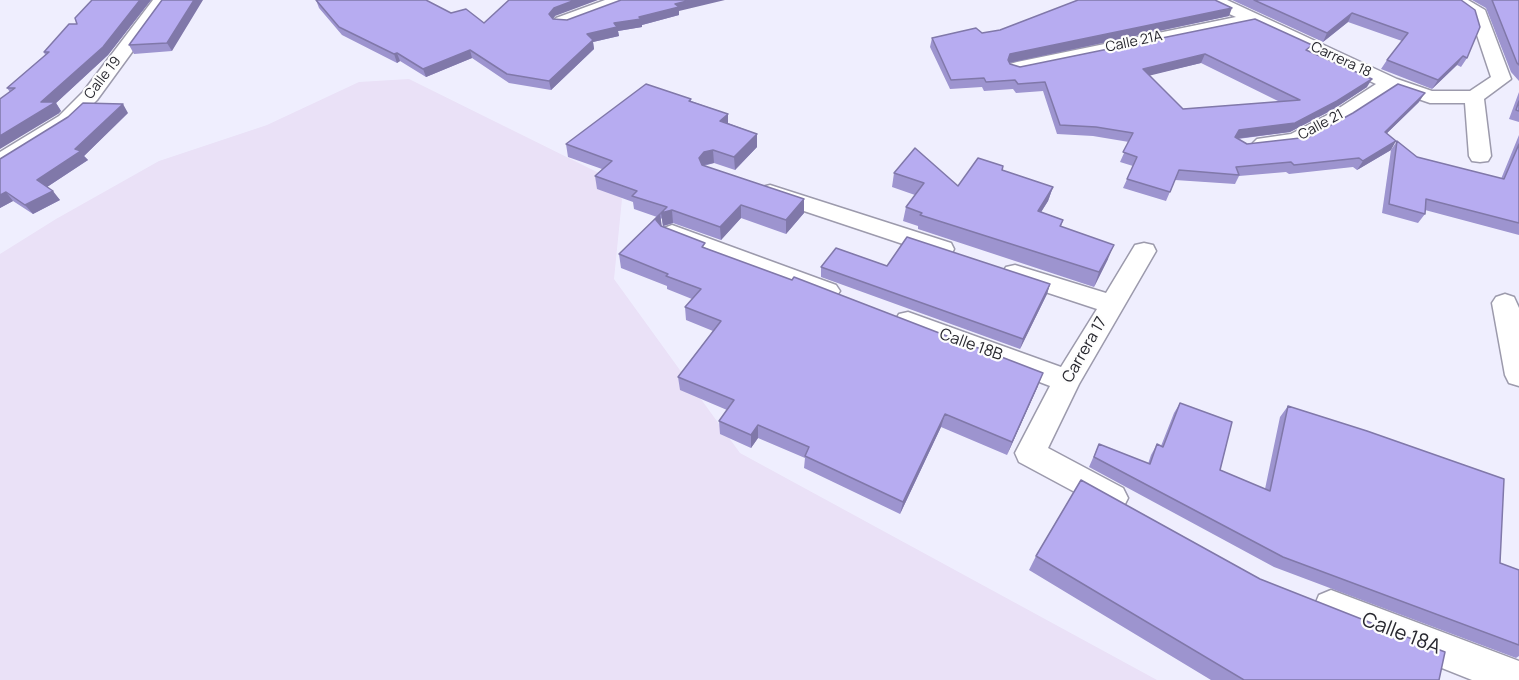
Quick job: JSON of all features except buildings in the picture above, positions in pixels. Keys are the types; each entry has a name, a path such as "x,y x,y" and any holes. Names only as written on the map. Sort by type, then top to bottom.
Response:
{"street":[{"name":"Calle 19","path":"0,161 66,120 90,96 162,0"},
{"path":"562,21 621,0"},
{"name":"Carrera 18","path":"1213,0 1390,83 1430,97 1474,97"},
{"path":"1460,1 1479,14 1510,80 1474,97 1480,156"},
{"name":"Calle 21A","path":"1017,68 1253,19"},
{"name":"Calle 21","path":"1243,145 1296,140 1340,116 1390,83"},
{"path":"745,183 965,257"},
{"path":"672,233 848,299"},
{"name":"Carrera 17","path":"1135,510 1030,453 1067,381 1144,251"},
{"path":"999,268 1111,304"},
{"path":"1505,303 1519,375"},
{"name":"Calle 18B","path":"881,311 1067,381"},
{"name":"Calle 18A","path":"1304,597 1519,680"}],"shaded area":[{"path":"409,79 601,174 622,199 614,279 740,453 1157,680 0,680 0,254 56,219 159,161 267,125 359,82"}]}
